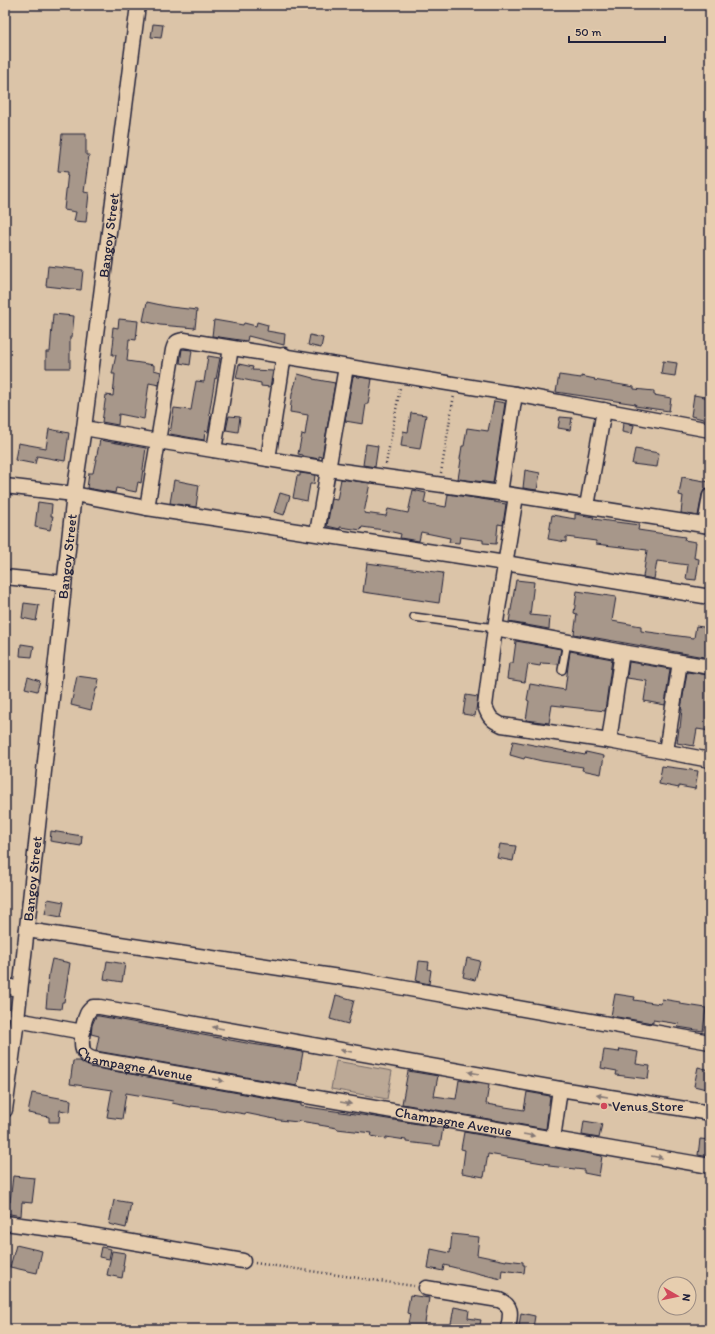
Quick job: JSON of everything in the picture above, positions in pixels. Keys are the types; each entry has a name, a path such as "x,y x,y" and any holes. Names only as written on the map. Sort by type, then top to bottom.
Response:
{"street":[{"name":"Bangoy Street","path":"5,1110 17,1020 74,494 84,428 138,5"},
{"path":"147,508 173,350 175,343 184,340 515,394 710,430"},
{"path":"214,450 231,348"},
{"path":"268,459 284,356"},
{"path":"318,533 346,367"},
{"path":"500,493 515,394"},
{"path":"587,506 604,410"},
{"path":"84,428 328,469 440,484 707,525 710,496"},
{"path":"5,486 74,494 147,508 318,533 710,597"},
{"path":"516,496 495,628 485,706 488,715 502,725 608,741 710,760"},
{"path":"5,577 64,583"},
{"path":"495,628 622,652 710,666"},
{"path":"608,741 622,652"},
{"path":"666,751 680,662"},
{"path":"27,930 358,980 710,1042"},
{"path":"5,985 20,990"},
{"name":"Champagne Avenue","path":"710,1114 560,1089 100,1007 94,1007 87,1013 83,1032 82,1047 84,1054 93,1059 710,1166"},
{"path":"17,1020 83,1032"},
{"path":"553,1139 560,1089"},
{"path":"5,1223 74,1232 244,1261"},
{"path":"426,1288 505,1302 509,1307 510,1314 508,1329"}],"lane":[{"path":"414,617 495,628"},
{"path":"562,670 567,642"}],"path":[{"path":"384,476 402,376"},
{"path":"440,484 456,385"},
{"path":"244,1261 426,1288"}],"shaded area":[{"path":"336,1061 392,1071 387,1099 331,1089"}],"building":[{"path":"153,24 163,25 161,38 151,37"},
{"path":"62,134 86,134 86,155 89,155 84,192 89,193 86,222 74,221 76,212 64,210 68,172 58,171"},
{"path":"48,266 83,270 81,290 46,286"},
{"path":"147,302 170,307 197,310 195,328 160,325 143,321"},
{"path":"53,314 74,316 72,337 70,337 70,368 46,368 46,352 50,352"},
{"path":"119,319 138,321 136,340 129,339 127,361 154,365 154,370 161,372 159,385 149,383 144,419 119,414 118,425 102,422 106,395 113,396 115,374 112,374 116,355 112,355 114,337 112,337 113,327 118,328"},
{"path":"214,320 243,325 244,323 256,326 257,322 268,325 267,331 285,334 284,345 248,336 247,341 212,336"},
{"path":"310,335 323,338 321,348 308,345"},
{"path":"182,349 192,350 190,365 180,363"},
{"path":"208,356 220,358 209,415 211,416 208,432 205,431 204,440 170,434 174,408 191,410 196,381 204,382"},
{"path":"663,361 677,363 675,376 661,374"},
{"path":"239,364 253,367 252,370 273,371 270,387 261,386 261,383 236,378"},
{"path":"298,374 313,379 335,383 322,457 319,456 319,459 298,454 302,434 305,435 308,415 290,412 292,394"},
{"path":"559,375 581,378 581,376 595,379 594,380 634,387 634,389 654,391 654,395 671,398 669,411 635,406 636,404 556,392"},
{"path":"353,376 372,379 363,424 345,421"},
{"path":"694,395 710,398 707,420 691,416"},
{"path":"494,401 505,403 493,483 458,479 462,446 464,446 467,428 488,431"},
{"path":"411,413 426,415 420,449 401,446 403,431 408,432"},
{"path":"229,416 240,417 238,432 226,430"},
{"path":"560,417 572,418 570,430 558,428"},
{"path":"623,423 634,425 632,434 622,432"},
{"path":"49,429 69,433 65,461 37,456 35,464 15,460 18,443 46,448"},
{"path":"100,440 146,448 141,483 138,482 136,492 116,488 115,493 87,488 89,473 93,473"},
{"path":"366,444 378,446 375,467 363,465"},
{"path":"635,449 659,453 657,467 632,464"},
{"path":"525,470 540,473 537,490 523,488"},
{"path":"300,473 315,475 314,484 310,484 307,501 293,498 297,476 300,476"},
{"path":"682,477 710,482 709,488 704,490 702,494 698,516 681,513 683,496 679,495"},
{"path":"341,479 370,483 364,513 386,516 388,509 408,513 413,490 426,493 424,503 446,507 448,494 506,504 503,525 498,524 496,544 483,543 483,540 460,537 459,543 449,542 450,538 421,532 419,541 400,538 401,534 384,530 362,527 361,530 340,527 340,529 327,526 332,499 337,500"},
{"path":"174,480 199,485 196,507 170,503"},
{"path":"280,493 290,496 284,515 274,512"},
{"path":"38,502 52,504 51,516 53,516 50,530 35,527"},
{"path":"575,514 594,517 593,519 639,525 638,530 685,537 684,540 696,542 694,558 699,559 696,580 686,579 688,565 657,561 654,579 643,577 647,550 596,544 596,541 566,537 566,542 548,539 552,515 575,519"},
{"path":"367,563 443,573 439,603 363,592"},
{"path":"516,580 534,582 530,615 550,617 549,629 509,622"},
{"path":"577,591 616,597 612,621 641,626 641,631 694,638 696,626 710,628 710,658 574,634 577,614 574,613"},
{"path":"24,603 39,605 36,621 22,618"},
{"path":"516,641 561,649 558,664 541,663 540,666 528,664 525,682 507,679 509,663 513,663"},
{"path":"21,644 34,646 32,657 20,656"},
{"path":"570,651 612,659 605,711 552,705 549,723 526,720 529,701 527,700 530,684 565,690"},
{"path":"629,662 670,669 665,705 644,701 647,681 627,678"},
{"path":"687,672 710,675 710,731 697,729 694,746 677,743"},
{"path":"77,676 99,679 91,710 71,705"},
{"path":"28,677 40,681 37,691 25,688"},
{"path":"466,695 478,697 475,716 463,714"},
{"path":"513,741 585,755 586,752 604,756 601,774 582,770 583,767 525,757 524,759 510,755"},
{"path":"662,766 698,771 695,789 679,786 679,788 659,784"},
{"path":"51,831 82,836 81,846 50,841"},
{"path":"500,844 516,846 513,861 497,858"},
{"path":"48,899 64,902 61,917 45,914"},
{"path":"467,958 480,961 475,980 463,977"},
{"path":"52,959 70,963 64,1002 62,1002 61,1009 46,1008 49,973"},
{"path":"107,961 125,964 122,982 104,979"},
{"path":"419,961 429,962 428,969 431,970 429,984 416,981"},
{"path":"615,994 635,997 634,1000 661,1004 662,999 680,1002 680,1004 706,1008 703,1031 678,1027 679,1024 653,1020 653,1023 611,1016"},
{"path":"336,995 354,1000 348,1024 330,1019"},
{"path":"96,1016 303,1052 297,1086 96,1051 99,1036 91,1034 92,1025"},
{"path":"620,1049 638,1052 636,1064 650,1066 648,1079 616,1075 617,1071 601,1068 604,1050 619,1052"},
{"path":"73,1061 80,1061 91,1067 301,1104 301,1106 443,1128 440,1146 406,1142 406,1140 386,1137 386,1139 371,1136 372,1133 337,1129 319,1124 279,1120 245,1113 191,1107 172,1103 173,1101 126,1093 122,1119 107,1117 112,1090 70,1084"},
{"path":"698,1067 710,1070 710,1090 694,1086"},
{"path":"408,1071 438,1076 434,1096 456,1099 459,1080 489,1085 486,1104 524,1110 527,1092 550,1096 546,1129 402,1104"},
{"path":"32,1093 71,1100 70,1112 60,1110 59,1122 49,1122 49,1117 28,1113"},
{"path":"584,1121 602,1124 599,1138 582,1135"},
{"path":"464,1132 602,1156 599,1176 584,1173 584,1170 549,1166 549,1164 488,1154 484,1177 462,1173 465,1150 461,1149"},
{"path":"700,1139 710,1140 710,1157 698,1155"},
{"path":"13,1176 35,1178 32,1203 22,1202 21,1216 5,1213 5,1201 10,1202"},
{"path":"114,1200 131,1203 126,1228 109,1224"},
{"path":"452,1234 479,1237 477,1255 506,1261 523,1262 523,1265 525,1265 524,1273 502,1270 501,1279 444,1265 443,1271 428,1268 431,1249 450,1253"},
{"path":"16,1245 42,1251 37,1273 10,1267"},
{"path":"101,1247 111,1249 109,1259 99,1257"},
{"path":"112,1251 125,1253 122,1278 107,1275"},
{"path":"410,1295 429,1298 424,1329 407,1329 410,1314 407,1313"},
{"path":"454,1307 469,1310 468,1318 481,1320 479,1329 450,1329"},
{"path":"521,1313 535,1316 533,1328 519,1326"}],"place":[{"name":"Venus Store","path":"604,1106"}]}
